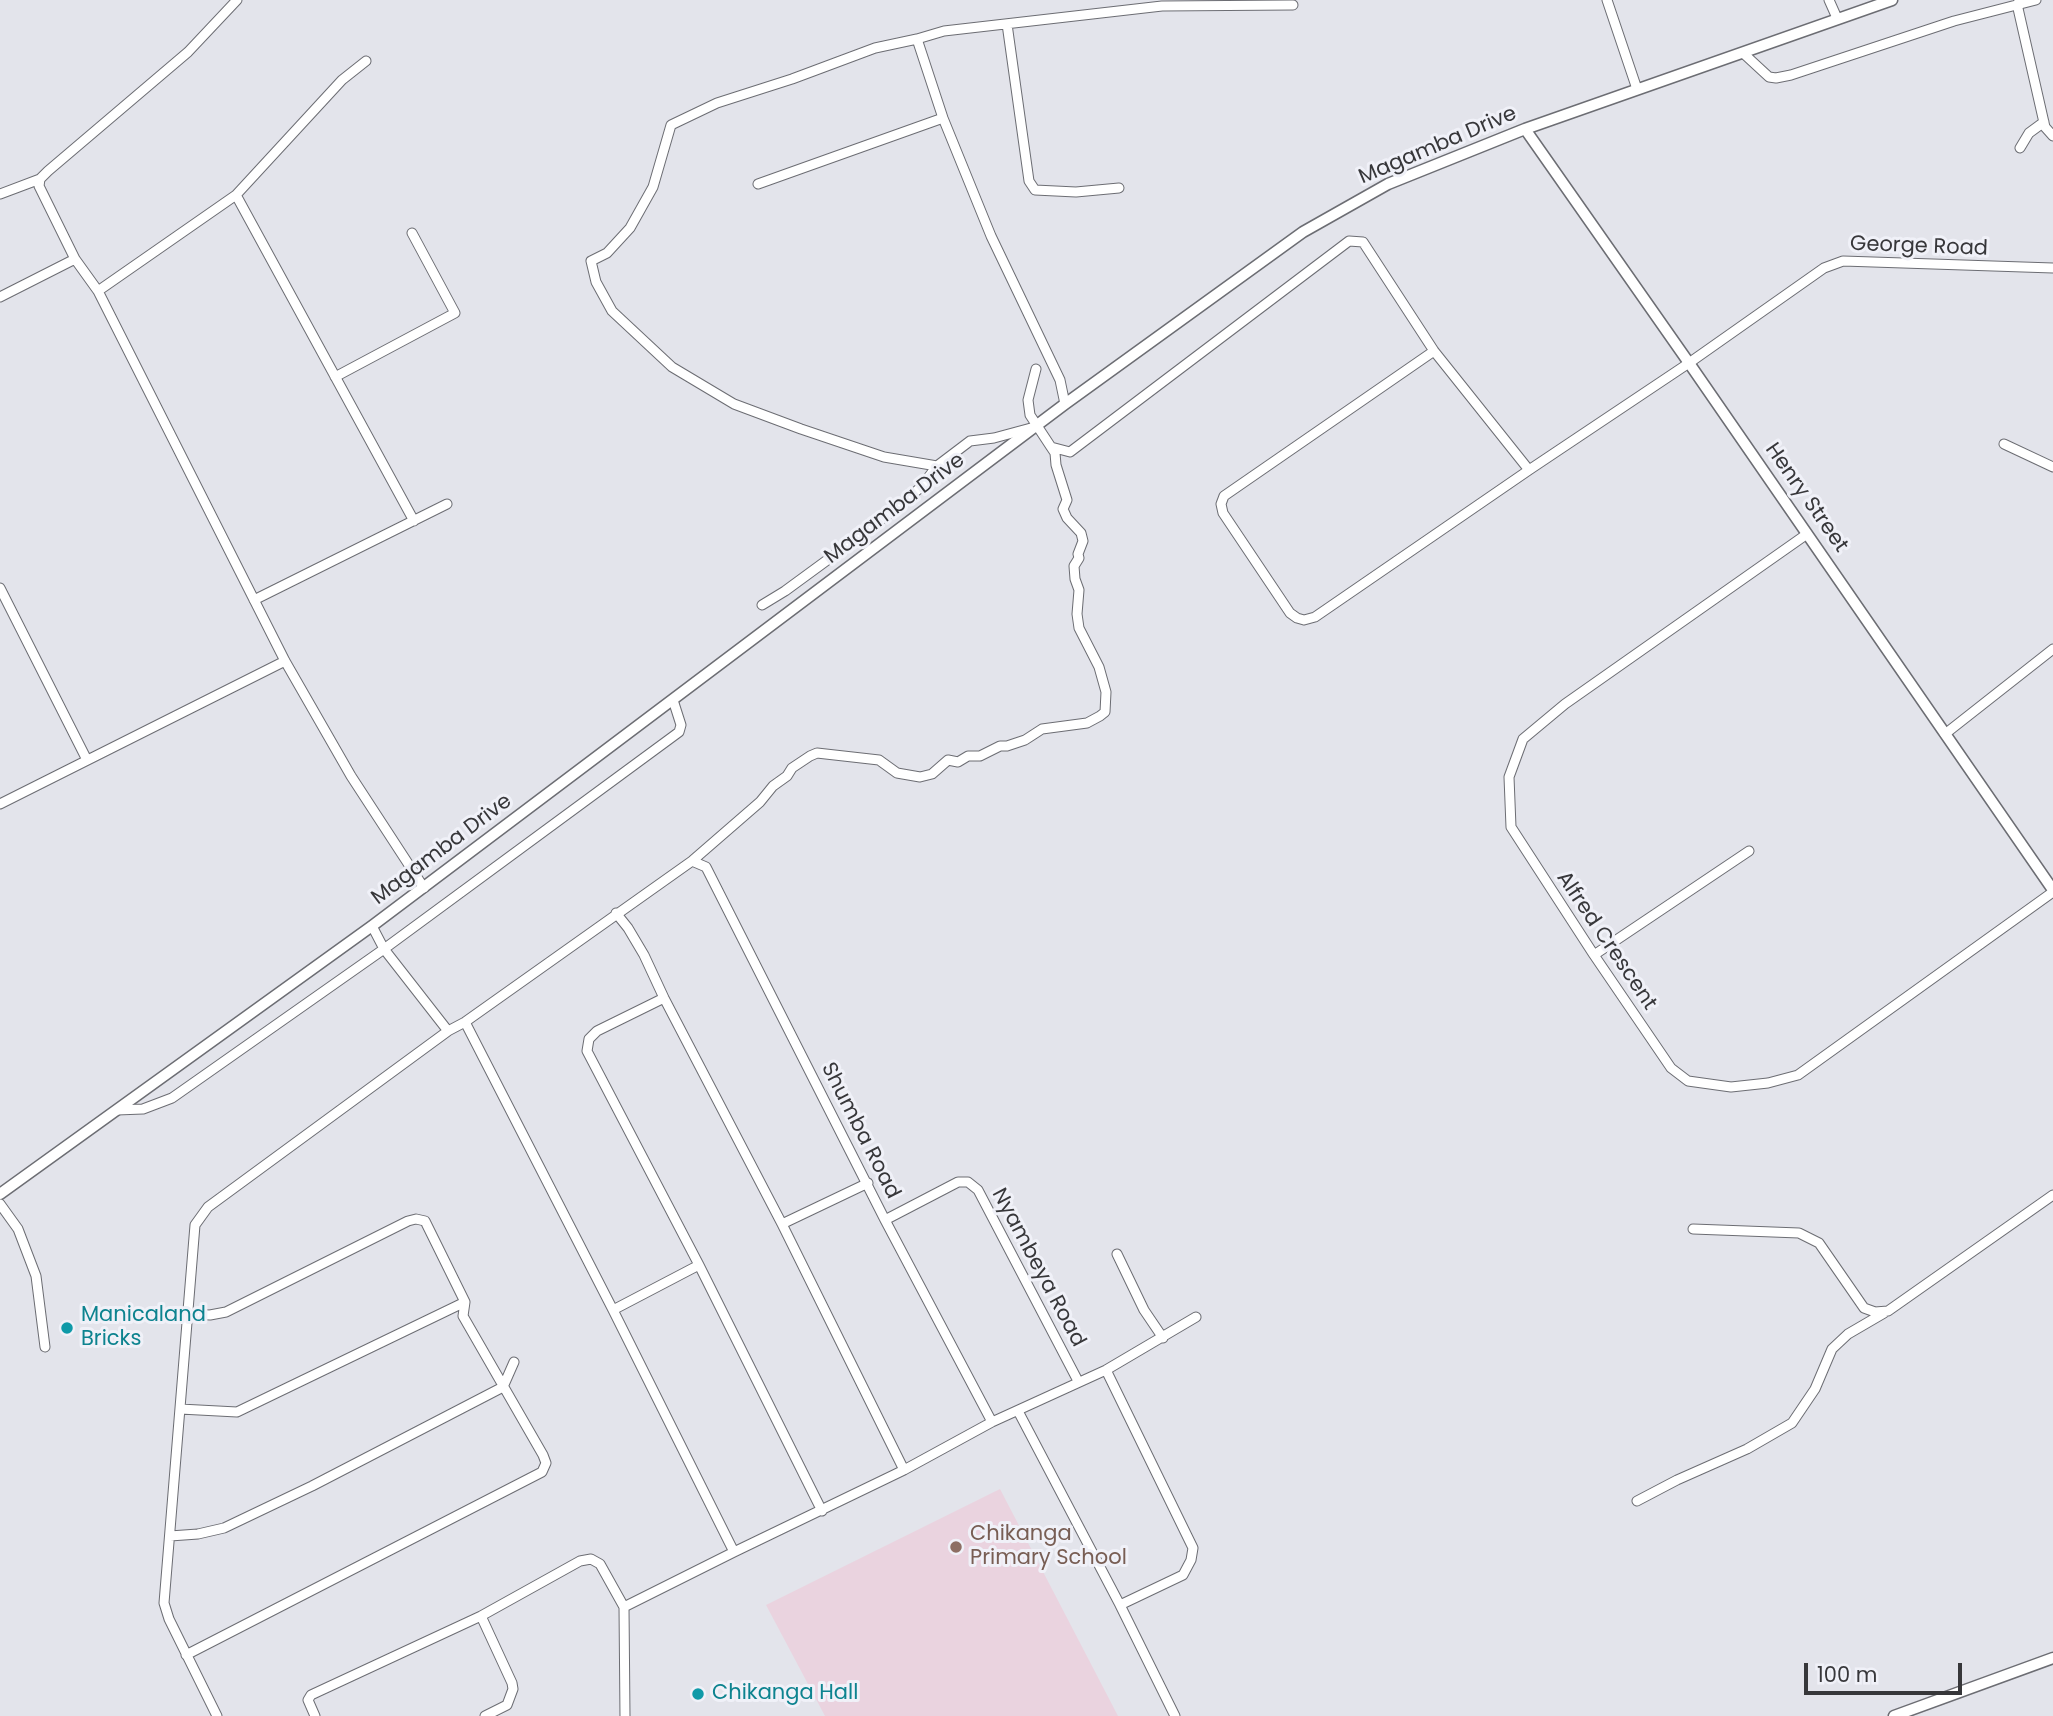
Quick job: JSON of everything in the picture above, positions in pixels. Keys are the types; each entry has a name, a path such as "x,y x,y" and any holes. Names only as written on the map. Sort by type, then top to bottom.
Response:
{"street":[{"path":"0,194 40,179 188,52 237,0"},
{"path":"1607,0 1637,89"},
{"path":"1829,0 1837,18"},
{"name":"Magamba Drive","path":"0,1194 424,888 1065,404 1303,232 1388,184 1525,129 1892,0"},
{"path":"1743,53 1764,74 1776,78 1954,21 2036,0"},
{"path":"2017,4 2045,127 2053,136"},
{"path":"937,466 884,457 734,404 672,367 612,311 596,282 591,261 607,253 630,228 653,187 671,125 718,103 875,48 944,32 1162,6 1293,5"},
{"path":"1007,24 1029,181 1034,190 1076,192 1119,188"},
{"path":"917,38 943,118 991,236 1060,380 1065,404"},
{"path":"98,291 236,195 342,80 366,61"},
{"path":"758,184 943,118"},
{"path":"2020,148 2029,134 2044,122"},
{"name":"Henry Street","path":"1525,129 2053,891"},
{"path":"40,179 39,186 75,259 98,291 285,661 351,776 424,888"},
{"path":"236,195 414,521"},
{"path":"335,377 455,313 412,233"},
{"path":"1051,447 1070,452 1349,241 1363,242 1434,351 1529,470"},
{"path":"0,297 75,259"},
{"name":"George Road","path":"1434,351 1224,496 1221,504 1223,513 1290,614 1304,620 1315,617 1824,268 1843,261 2053,268"},
{"path":"217,1716 169,1619 164,1603 195,1225 208,1208 448,1031 465,1022 692,861 760,802 792,768 817,753 879,760 897,773 920,777 932,774 948,760 958,762 968,756 979,756 1000,746 1025,740 1042,729 1087,723 1105,712 1106,692 1099,667 1079,628 1076,614 1079,590 1074,579 1074,566 1080,558 1078,554 1083,541 1081,533 1067,518 1063,509 1067,500 1055,453 1035,427 1030,415 1028,400 1036,369"},
{"path":"762,605 882,519 920,488 937,466 970,441 994,438 1035,427"},
{"path":"2004,444 2053,467"},
{"path":"254,600 447,505"},
{"name":"Alfred Crescent","path":"1807,534 1565,704 1523,740 1509,777 1511,827 1671,1068 1688,1081 1731,1087 1768,1083 1798,1075 2053,891"},
{"path":"0,588 87,760"},
{"path":"1945,734 2053,649"},
{"path":"0,804 285,661"},
{"path":"117,1110 143,1109 172,1098 384,948 679,732 681,725 673,700"},
{"path":"1594,955 1749,851"},
{"name":"Shumba Road","path":"692,861 706,867 885,1220 992,1422"},
{"path":"616,913 644,956 782,1224 904,1470"},
{"path":"372,926 384,948 448,1031"},
{"path":"664,998 597,1031 589,1039 587,1051 822,1511"},
{"path":"465,1022 734,1552"},
{"name":"Nyambeya Road","path":"885,1220 958,1182 968,1182 978,1190 1078,1381"},
{"path":"782,1224 868,1183"},
{"path":"1637,1501 1677,1480 1747,1450 1792,1423 1815,1389 1832,1349 1848,1334 1888,1311 2053,1195"},
{"path":"0,1204 18,1229 36,1276 45,1347"},
{"path":"186,1655 542,1472 546,1463 463,1316 465,1302 425,1221 408,1221 226,1312 210,1315 188,1314"},
{"path":"1693,1229 1799,1233 1819,1242 1864,1308 1875,1312 1888,1311"},
{"path":"1117,1254 1144,1310 1163,1338"},
{"path":"613,1310 698,1265"},
{"path":"180,1409 236,1412 244,1409 465,1302"},
{"path":"624,1607 904,1470 992,1422 1105,1370 1196,1317"},
{"path":"170,1536 198,1534 224,1528 312,1486 503,1388 514,1362"},
{"path":"1105,1370 1193,1548 1191,1560 1183,1575 1121,1605"},
{"path":"1018,1411 1121,1605 1175,1716"},
{"path":"315,1716 308,1700 311,1695 481,1616 580,1562 591,1559 600,1564 624,1607 625,1716"},
{"path":"481,1616 513,1689 507,1705 485,1716"},
{"path":"1894,1716 2053,1658"}],"shaded area":[{"name":"Chikanga Primary School","path":"1000,1489 1118,1716 825,1716 766,1605"}],"place":[{"name":"Manicaland Bricks","path":"67,1328"},
{"name":"Chikanga Primary School","path":"956,1547"},
{"name":"Chikanga Hall","path":"698,1694"}]}
